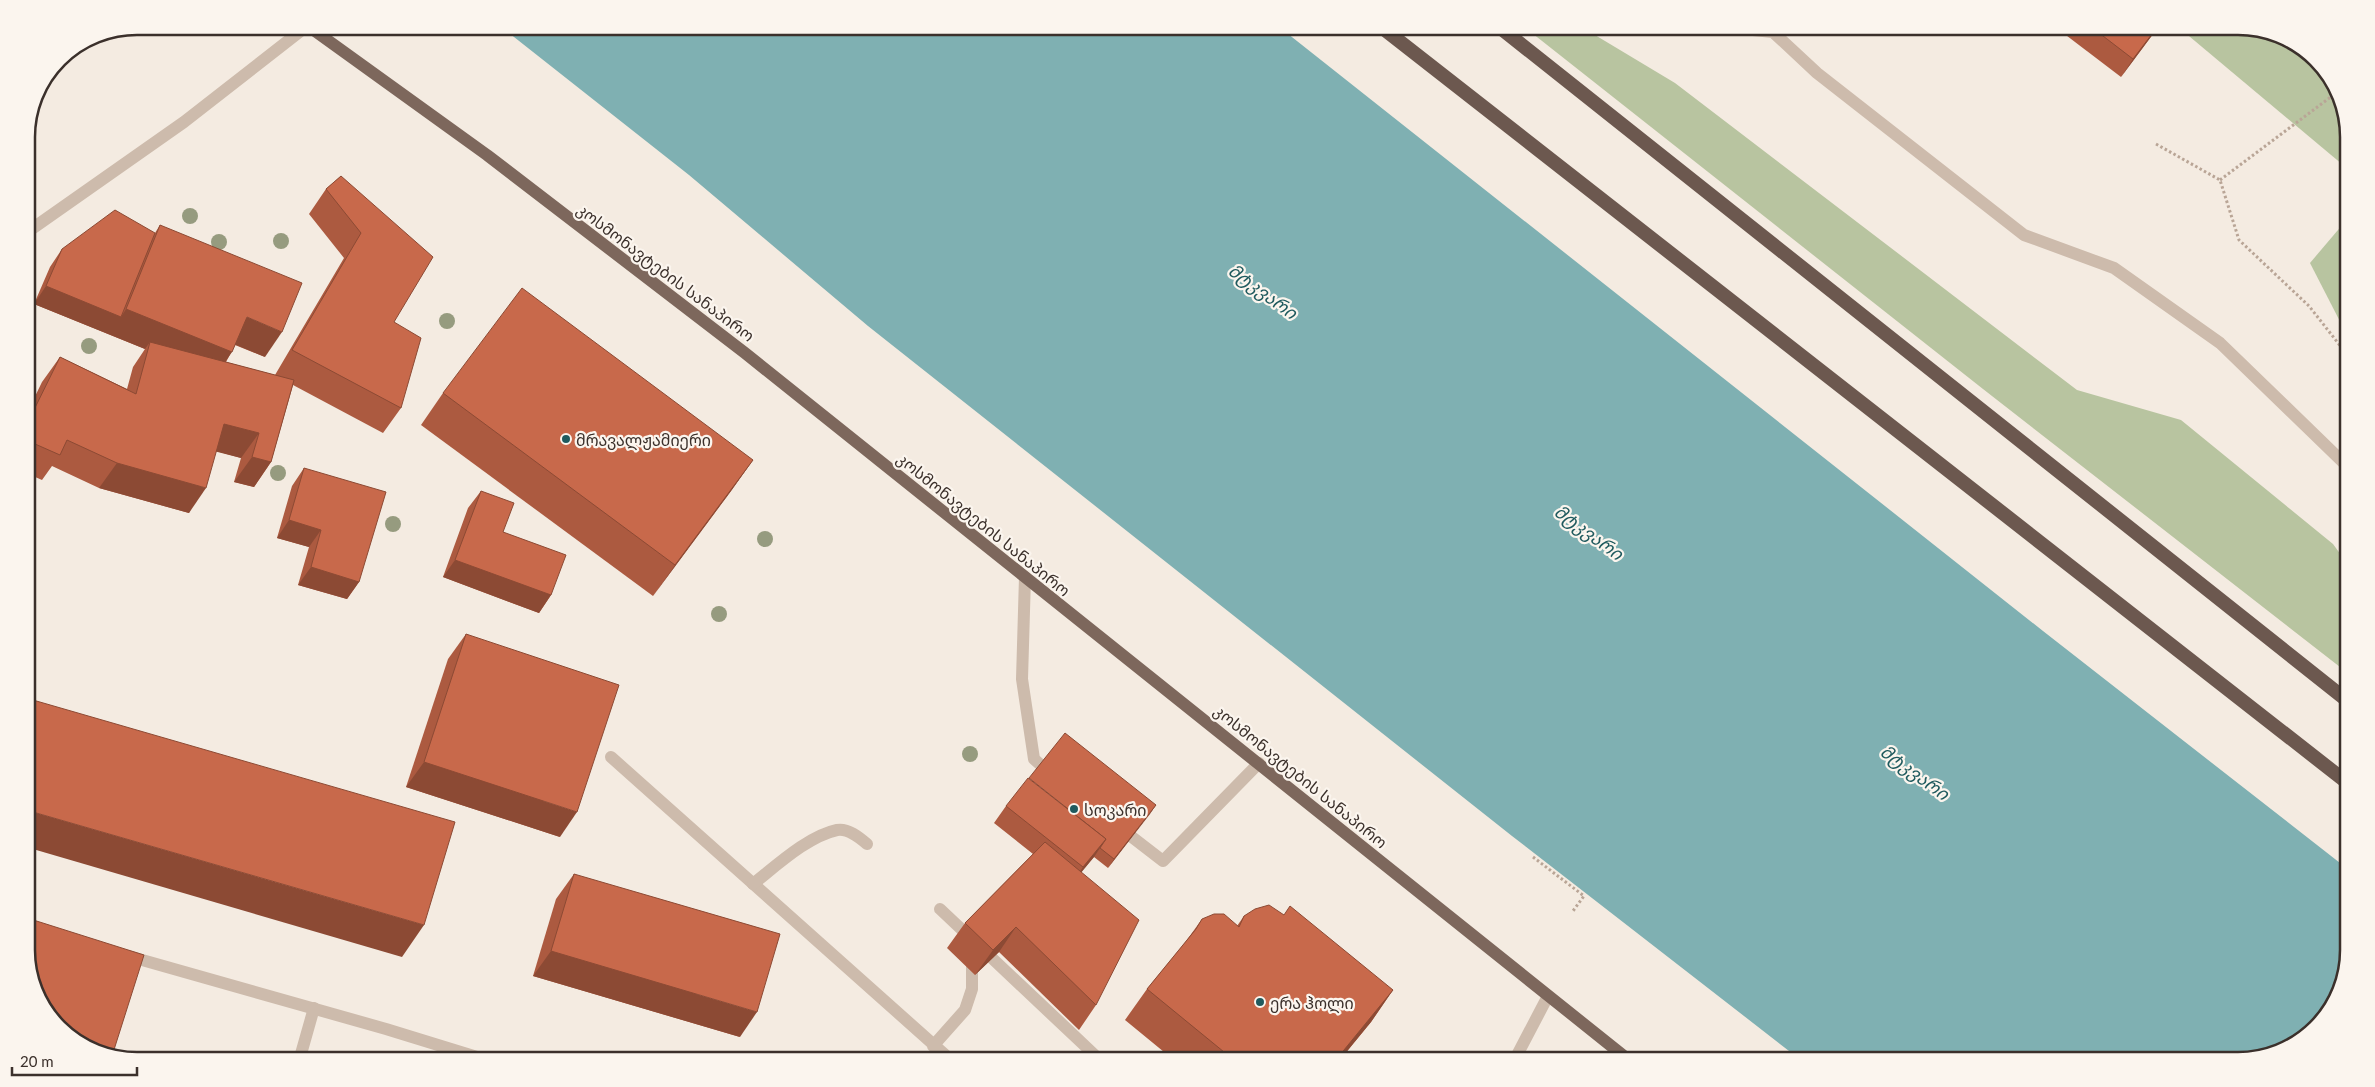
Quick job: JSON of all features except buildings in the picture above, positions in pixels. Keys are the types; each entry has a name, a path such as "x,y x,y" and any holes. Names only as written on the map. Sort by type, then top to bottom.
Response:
{"highway":[{"path":"1392,35 2340,777"},
{"path":"1509,35 2340,695"}],"main road":[{"name":"კოსმონავტების სანაპირო","path":"319,35 487,156 746,353 1619,1052"}],"street":[{"path":"35,226 184,122 295,35"},
{"path":"1776,35 1817,73 2024,235 2114,268 2220,343 2340,459"},
{"path":"1024,577 1022,679 1034,759 1061,782"},
{"path":"611,757 941,1052"},
{"path":"1111,821 1163,861 1259,763"},
{"path":"752,884 813,839 838,830 855,834 867,844"},
{"path":"940,909 1091,1052"},
{"path":"933,1046 965,1010 972,989 971,938"},
{"path":"113,951 460,1052"},
{"path":"1519,1052 1548,996"},
{"path":"302,1052 314,1008"}],"path":[{"path":"2220,180 2332,96"},
{"path":"2156,144 2220,180 2239,240 2309,306 2340,346"},
{"path":"1533,857 1584,896 1573,911"}],"green space":[{"path":"1534,35 1595,35 1675,83 2077,390 2181,420 2333,544 2340,554 2340,667 1983,389"},
{"path":"2188,35 2238,35 2265,38 2300,56 2319,75 2335,104 2340,130 2340,162"},
{"path":"2340,228 2340,321 2310,263"}],"water":[{"name":"მტკვარი","path":"511,35 1289,35 2043,631 2340,863 2340,957 2335,983 2319,1012 2305,1027 2283,1042 2265,1049 2252,1051 1790,1052 1512,836 868,326 689,175"}],"place":[{"name":"მრავალჟამიერი","path":"566,439"},
{"name":"სოკარი","path":"1074,809"},
{"name":"ერა ჰოლი","path":"1260,1002"}]}
